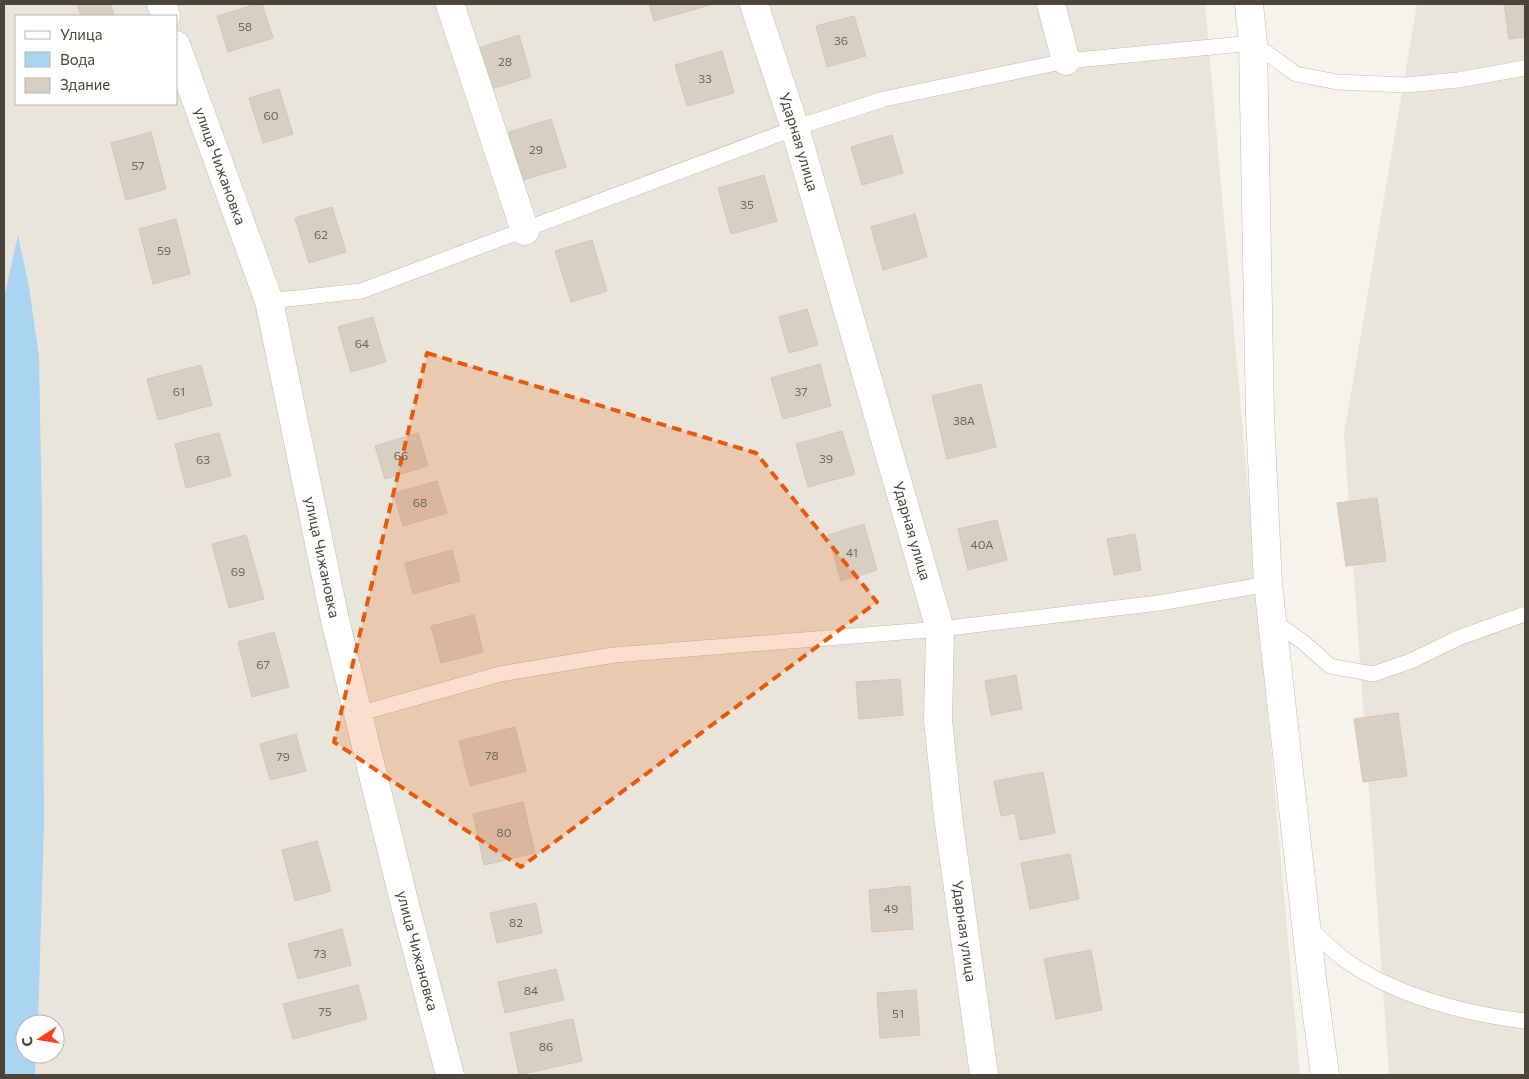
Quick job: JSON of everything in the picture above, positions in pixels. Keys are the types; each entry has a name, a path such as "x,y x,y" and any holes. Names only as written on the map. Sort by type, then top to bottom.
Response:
{"street":[{"path":"450,4 525,231"},
{"name":"Ударная улица","path":"754,4 795,128 940,629 938,720 948,816 984,1075"},
{"path":"1051,4 1066,61"},
{"path":"1249,4 1253,43 1260,417 1268,584 1312,978 1325,1075"},
{"name":"улица Чижановка","path":"178,51 269,301 335,620 405,905 450,1075"},
{"path":"1311,1075 1312,978"}],"lane":[{"path":"269,301 361,291 795,128 884,99 1066,61 1253,43 1296,74 1337,82 1406,85 1458,80 1525,68"},
{"path":"358,714 500,674 614,655 940,629 1159,603 1268,584"},
{"path":"1272,620 1303,642 1330,666 1373,674 1411,661 1458,638 1525,614"},
{"path":"1306,925 1347,961 1384,983 1460,1010 1525,1021"}],"highlighted area":[{"path":"427,353 756,453 877,602 521,867 334,742"}],"shaded area":[{"path":"4,4 1205,4 1300,1075 4,1075"},
{"path":"1417,4 1525,4 1525,1075 1389,1075 1344,434"}],"water":[{"path":"18,235 29,287 39,357 44,823 38,1014 15,1014 15,1064 36,1064 35,1075 4,1075 4,298"}],"building":[{"path":"77,4 110,4 114,15 81,15"},
{"path":"262,4 273,38 228,52 217,16"},
{"path":"649,4 710,4 710,5 654,21"},
{"path":"1504,4 1525,4 1525,37 1509,39"},
{"path":"854,16 866,56 827,67 816,26"},
{"path":"519,35 531,77 491,89 478,48"},
{"path":"722,51 734,93 687,106 675,65"},
{"path":"279,89 293,134 263,143 249,98"},
{"path":"551,119 566,167 520,181 506,133"},
{"path":"151,132 166,189 126,200 111,143"},
{"path":"892,135 903,173 862,185 851,147"},
{"path":"764,175 777,221 731,234 718,188"},
{"path":"332,207 346,252 309,263 295,218"},
{"path":"915,214 927,257 883,270 871,227"},
{"path":"176,219 190,274 153,284 139,229"},
{"path":"592,240 607,291 571,302 555,251"},
{"path":"807,309 818,345 789,353 779,317"},
{"path":"373,317 386,362 351,372 338,327"},
{"path":"820,364 831,406 783,419 771,378"},
{"path":"201,365 212,405 158,420 147,379"},
{"path":"981,384 996,447 947,459 932,396"},
{"path":"842,431 855,474 808,487 796,444"},
{"path":"219,433 231,476 186,488 175,444"},
{"path":"418,433 428,466 385,479 375,446"},
{"path":"437,481 447,513 403,526 394,493"},
{"path":"1377,498 1386,561 1346,566 1337,503"},
{"path":"997,520 1007,560 968,570 958,529"},
{"path":"864,524 877,570 841,581 828,535"},
{"path":"1135,534 1141,570 1114,575 1107,539"},
{"path":"246,535 264,599 229,608 212,544"},
{"path":"452,550 460,581 413,594 405,563"},
{"path":"474,615 483,652 441,663 431,626"},
{"path":"274,632 289,687 252,697 238,642"},
{"path":"1016,675 1022,709 991,715 985,681"},
{"path":"900,679 903,715 859,719 856,682"},
{"path":"1398,713 1407,776 1363,782 1354,719"},
{"path":"515,727 526,771 470,786 459,741"},
{"path":"296,734 306,771 270,780 260,744"},
{"path":"1043,772 1055,833 1020,840 1015,813 1001,816 994,781"},
{"path":"523,802 535,853 484,865 473,814"},
{"path":"317,841 331,891 295,901 282,850"},
{"path":"1070,854 1079,899 1030,909 1021,863"},
{"path":"910,886 913,929 872,932 869,890"},
{"path":"536,903 542,933 497,943 490,913"},
{"path":"342,929 351,965 298,979 288,944"},
{"path":"1091,950 1102,1010 1056,1019 1044,959"},
{"path":"556,969 564,1000 505,1013 498,982"},
{"path":"358,985 367,1019 293,1039 283,1004"},
{"path":"916,990 920,1035 880,1038 877,993"},
{"path":"573,1019 582,1061 519,1075 510,1033"}]}
